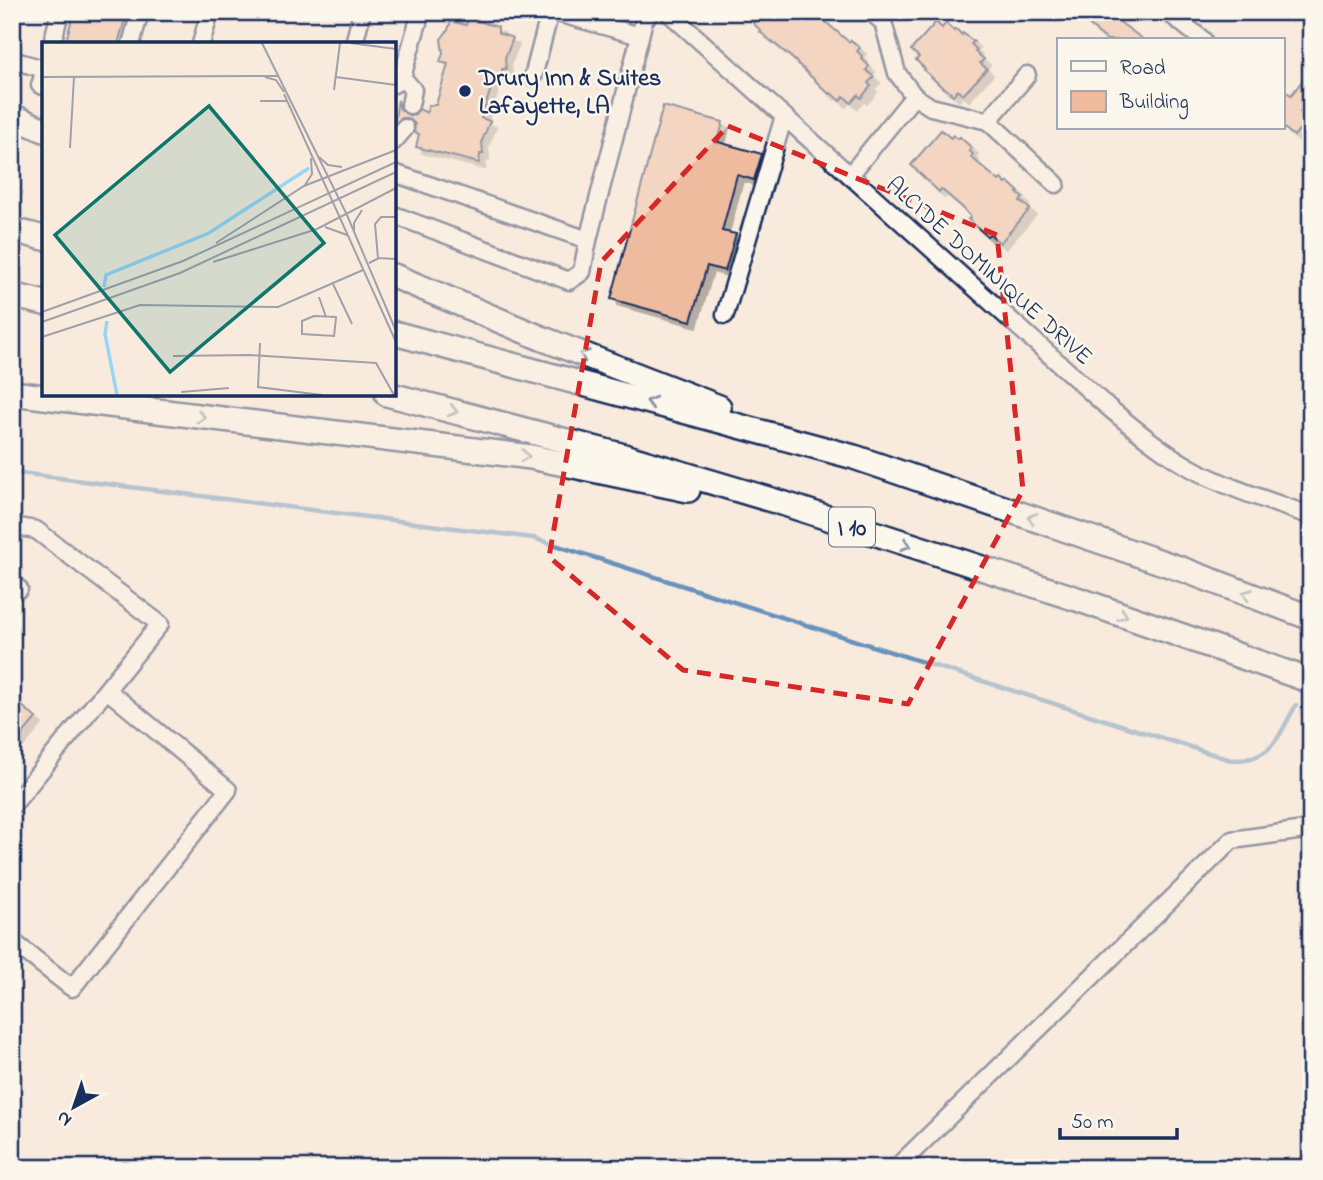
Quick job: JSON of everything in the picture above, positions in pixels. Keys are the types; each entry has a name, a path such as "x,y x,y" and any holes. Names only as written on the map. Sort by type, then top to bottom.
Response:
{"highway":[{"path":"12,116 42,129"},
{"path":"12,230 42,238"},
{"path":"396,277 554,343 854,457 1184,570 1311,618"},
{"path":"12,295 42,302"},
{"path":"396,334 854,457"},
{"path":"12,393 531,457 639,478 865,532"},
{"name":"I 10","path":"395,396 624,456 785,504 1077,599 1311,681"}],"street":[{"path":"52,42 60,12"},
{"path":"132,42 140,12"},
{"path":"202,42 210,12"},
{"path":"354,42 362,12"},
{"path":"410,105 413,90 398,81 421,12"},
{"path":"533,77 552,12 640,36"},
{"path":"396,216 569,281 582,272 644,20 651,12"},
{"name":"ALCIDE DOMINIQUE DRIVE","path":"668,12 1102,402 1147,439 1189,467 1311,516"},
{"path":"1168,12 1200,38"},
{"path":"882,16 897,73 914,96 931,107 988,121 1056,184"},
{"path":"12,60 42,70"},
{"path":"988,121 1027,75"},
{"path":"850,175 914,96"},
{"path":"725,315 784,116"},
{"path":"396,139 405,128"},
{"path":"396,174 588,240"},
{"path":"12,526 36,530 160,624 12,806"},
{"path":"12,941 72,988 228,790 107,690"},
{"path":"896,1168 1232,840 1311,829"}],"highlighted area":[{"path":"728,126 997,235 1023,490 908,704 683,670 549,557 601,262"}],"building":[{"path":"74,12 127,12 119,42 66,42"},
{"path":"762,12 814,12 860,48 857,51 869,66 866,70 874,77 868,83 871,86 861,98 858,95 851,103 844,96 840,101 829,94 791,57 760,32 753,23"},
{"path":"1073,12 1106,12 1141,38 1105,38"},
{"name":"Drury Inn & Suites Lafayette, LA","path":"468,18 498,27 498,33 513,38 505,58 506,69 502,69 502,81 495,77 481,118 490,121 482,141 483,154 480,154 479,163 416,147 419,134 414,132 415,124 408,118 401,118 396,122 398,100 400,109 409,115 414,115 419,109 427,113 428,105 436,105 448,64 440,62 443,53 441,39 451,21 466,25"},
{"path":"936,22 942,28 946,23 954,31 956,29 962,35 963,33 974,42 971,44 977,50 975,52 984,59 980,63 987,69 963,95 957,90 953,95 943,88 924,70 916,60 919,57 911,50"},
{"path":"1303,80 1311,87 1311,99 1300,112 1308,119 1294,136 1284,128 1284,90 1291,95"},
{"path":"663,106 723,122 718,142 762,154 754,180 737,175 722,231 736,234 725,271 707,266 691,321 611,299"},
{"path":"941,130 951,138 953,135 958,139 960,137 972,148 969,151 973,154 971,157 999,181 1001,179 1006,184 1008,182 1023,198 1020,201 1030,209 1000,243 990,234 987,236 968,219 971,217 962,207 941,189 939,192 911,165"},
{"path":"12,697 36,718 12,747"}],"waterway":[{"path":"12,472 533,538 1231,760 1245,759 1265,752 1278,737 1296,705"}],"place":[{"name":"Drury Inn & Suites Lafayette, LA","path":"465,91"}]}
